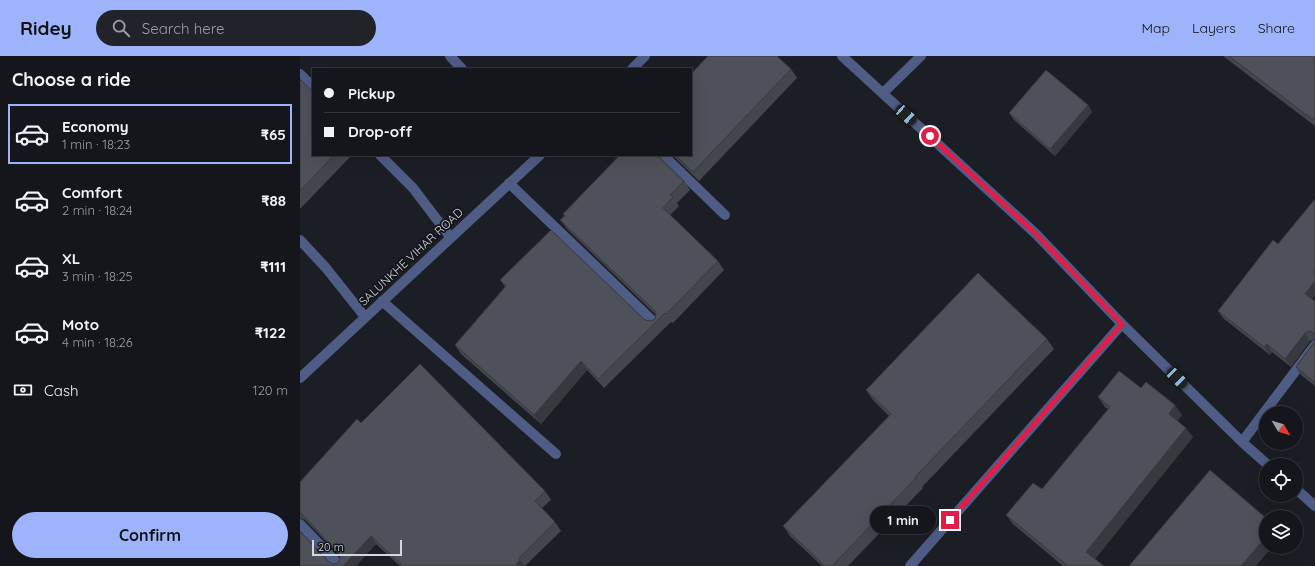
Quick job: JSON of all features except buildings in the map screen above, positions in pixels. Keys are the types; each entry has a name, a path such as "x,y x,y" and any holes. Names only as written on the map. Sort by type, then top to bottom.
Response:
{"street":[{"path":"450,56 461,68"},
{"path":"842,56 1036,234 1122,324 1260,458"},
{"path":"883,93 921,56"},
{"path":"633,68 643,57"},
{"path":"300,74 312,86"},
{"path":"381,156 413,188 451,238"},
{"name":"SALUNKHE VIHAR ROAD","path":"300,378 539,156"},
{"path":"663,156 724,216"},
{"path":"509,183 656,324"},
{"path":"300,240 326,268 365,317"},
{"path":"382,301 556,454"},
{"path":"910,566 1122,324"},
{"path":"1242,442 1315,345"},
{"path":"1303,495 1315,506"},
{"path":"300,524 340,566"}],"route":[{"path":"930,136 1036,234 1122,324 950,520"}]}
